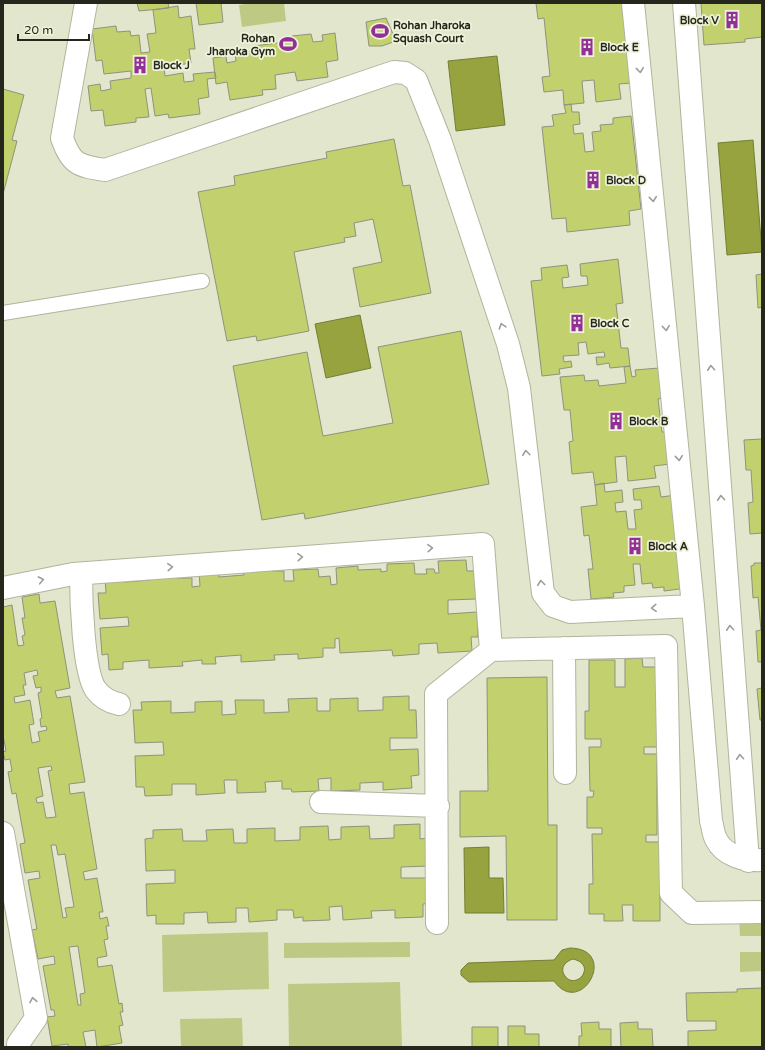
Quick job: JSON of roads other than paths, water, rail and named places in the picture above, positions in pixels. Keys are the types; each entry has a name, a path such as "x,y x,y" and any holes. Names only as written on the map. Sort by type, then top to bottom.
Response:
{"street":[{"path":"86,3 62,138 67,154 82,167 105,170 394,72 405,73 416,80 440,140 508,344 519,388 543,593 553,606 570,612 693,606"},
{"path":"633,3 693,606 711,821 716,839 724,850 755,861 752,796 684,3"},
{"path":"3,588 81,574 483,544 491,650"},
{"path":"81,574 86,651 91,678 95,689 108,702 119,704"},
{"path":"437,923 438,806 436,694 491,650 666,646 671,893 692,913 762,912"},
{"path":"564,648 566,773"},
{"path":"321,802 438,806"},
{"path":"3,833 36,1018 18,1044 18,1047"}],"lane":[{"path":"3,313 202,281"}],"place":[{"name":"Block V","path":"732,20"},
{"name":"Rohan Jharoka Squash Court","path":"380,31"},
{"name":"Rohan Jharoka Gym","path":"288,44"},
{"name":"Block E","path":"587,47"},
{"name":"Block J","path":"140,65"},
{"name":"Block D","path":"593,180"},
{"name":"Block C","path":"577,323"},
{"name":"Block B","path":"616,421"},
{"name":"Block A","path":"635,546"}]}
